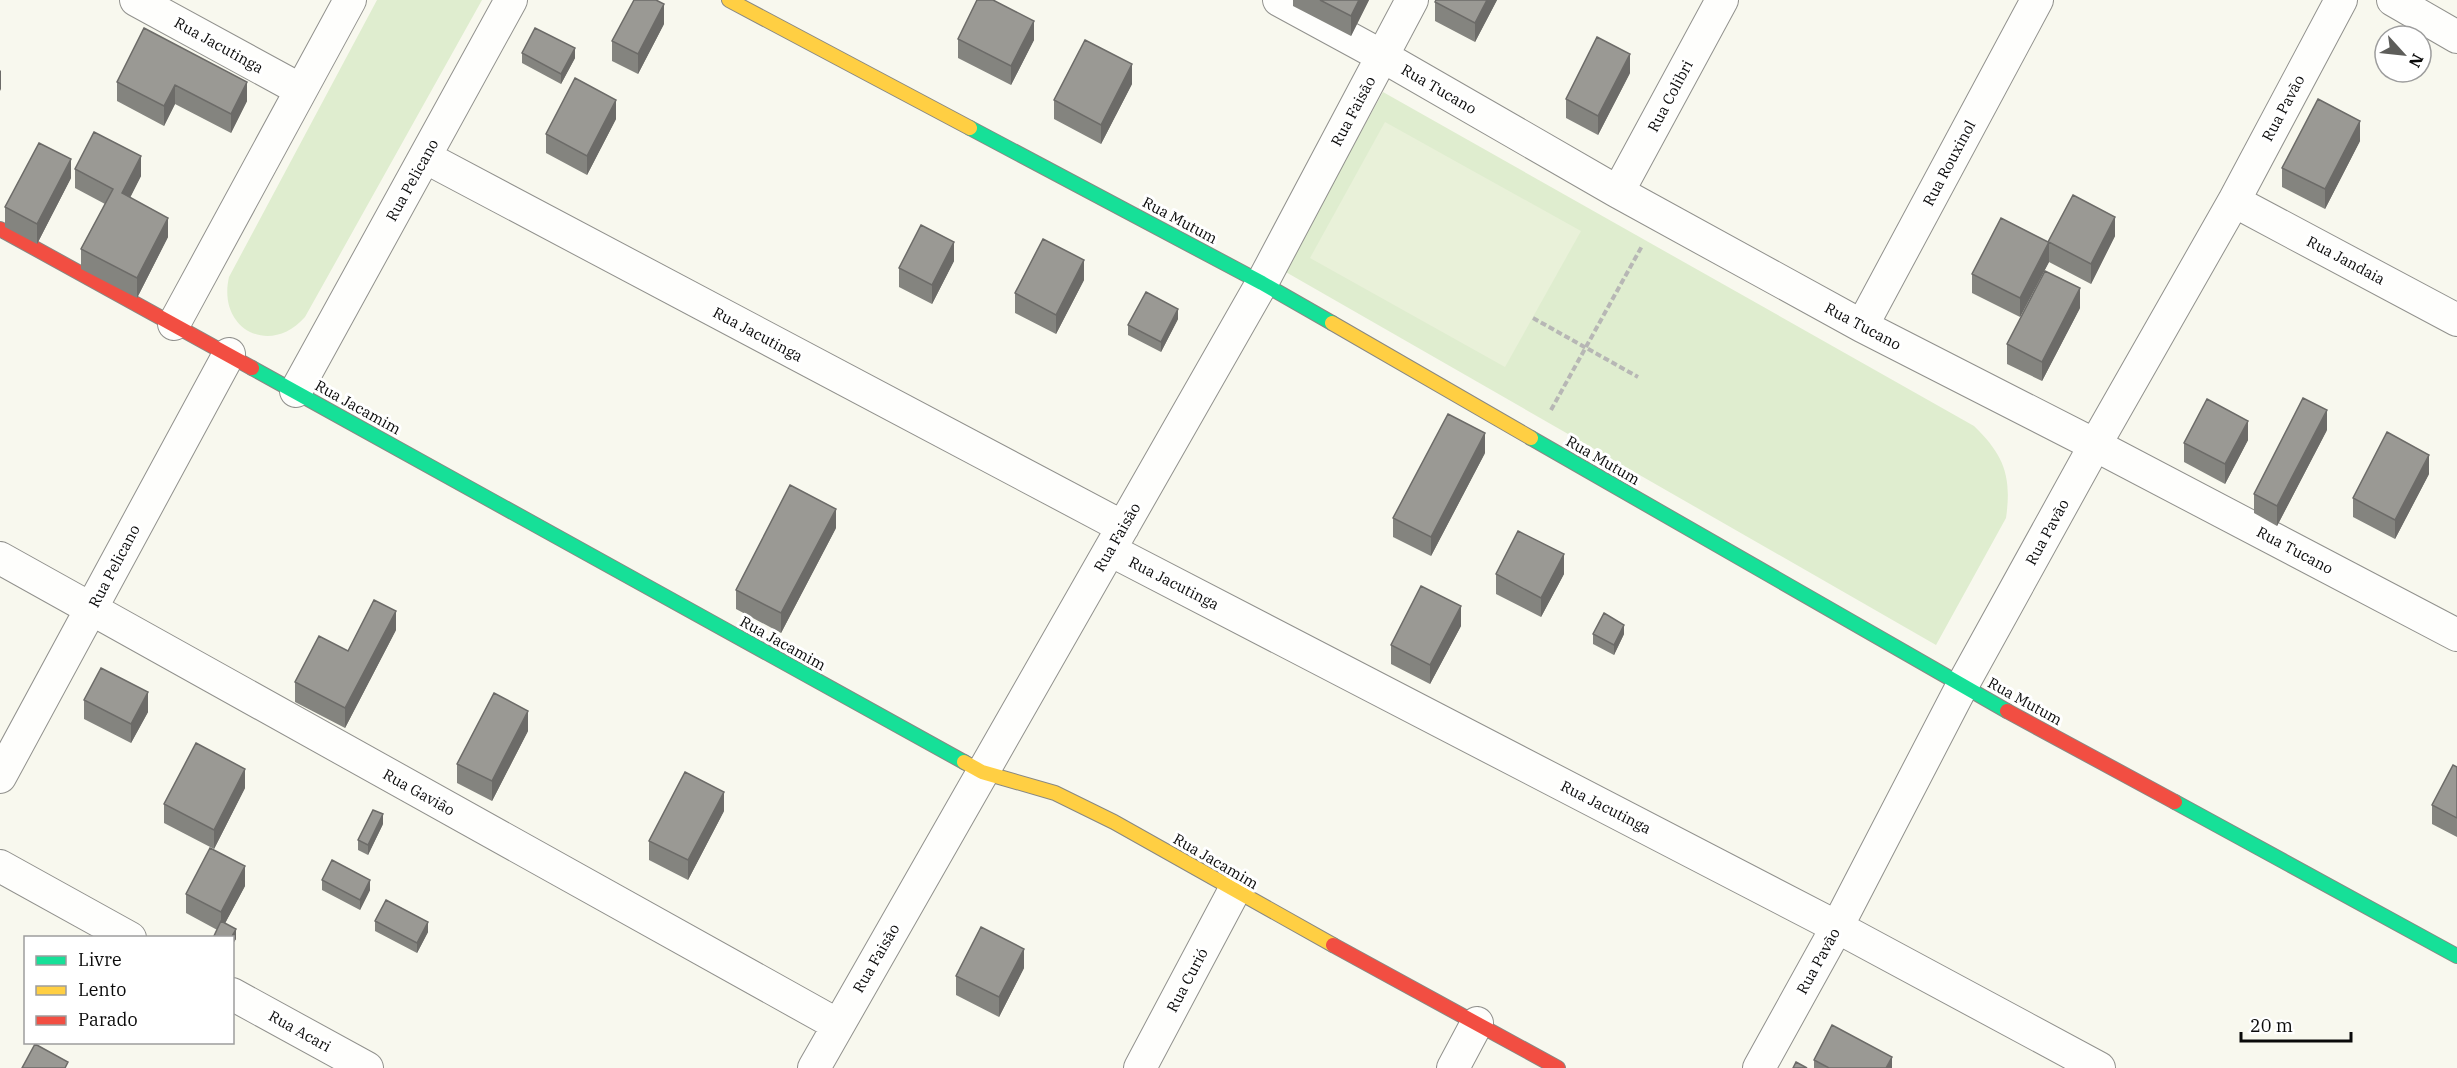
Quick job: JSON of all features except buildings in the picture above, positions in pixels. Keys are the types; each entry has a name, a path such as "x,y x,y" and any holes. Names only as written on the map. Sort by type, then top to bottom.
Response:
{"street":[{"name":"Rua Jacutinga","path":"136,0 301,90"},
{"path":"174,324 350,0"},
{"name":"Rua Pelicano","path":"296,391 511,0"},
{"name":"Rua Mutum","path":"729,0 1262,283 1962,686 2457,956"},
{"name":"Rua Tucano","path":"1279,0 1382,56 1618,192 1862,326 2457,635"},
{"name":"Rua Faisão","path":"814,1068 1262,283 1412,0"},
{"name":"Rua Colibri","path":"1618,192 1722,0"},
{"name":"Rua Rouxinol","path":"1862,326 2037,0"},
{"name":"Rua Pavão","path":"1759,1068 1837,927 1962,686 2095,445 2234,201 2341,0"},
{"path":"2393,0 2457,37"},
{"name":"Rua Jacutinga","path":"425,157 1116,539 2099,1068"},
{"name":"Rua Jandaia","path":"2234,201 2457,320"},
{"name":"Rua Jacamim","path":"0,229 982,772 1055,793 1114,822 1234,891 1558,1068"},
{"name":"Rua Pelicano","path":"0,777 229,354"},
{"name":"Rua Gavião","path":"0,558 838,1025"},
{"path":"0,866 126,936"},
{"name":"Rua Curió","path":"1140,1068 1234,891"},
{"name":"Rua Acari","path":"234,995 366,1068"},
{"path":"1453,1068 1477,1023"}],"path":[{"path":"1551,411 1642,245"},
{"path":"1533,318 1638,377"}],"green space":[{"path":"377,0 482,0 305,317 291,329 277,335 262,336 249,332 231,311 227,295 229,277"},
{"path":"1383,92 1974,426 1992,447 2004,467 2008,490 2006,518 1936,645 1284,271"},
{"path":"1385,122 1581,231 1505,367 1310,258"}],"traffic: fast":[{"path":"970,128 1262,283 1332,323"},
{"path":"252,368 964,762"},
{"path":"1531,438 2007,711"},
{"path":"2175,802 2457,956"}],"traffic: slow":[{"path":"729,0 970,128"},
{"path":"1332,323 1531,438"},
{"path":"964,762 982,772 1055,793 1114,822 1333,945"}],"traffic: jam":[{"path":"0,229 252,368"},
{"path":"2007,711 2175,802"},
{"path":"1333,945 1558,1068"}]}
